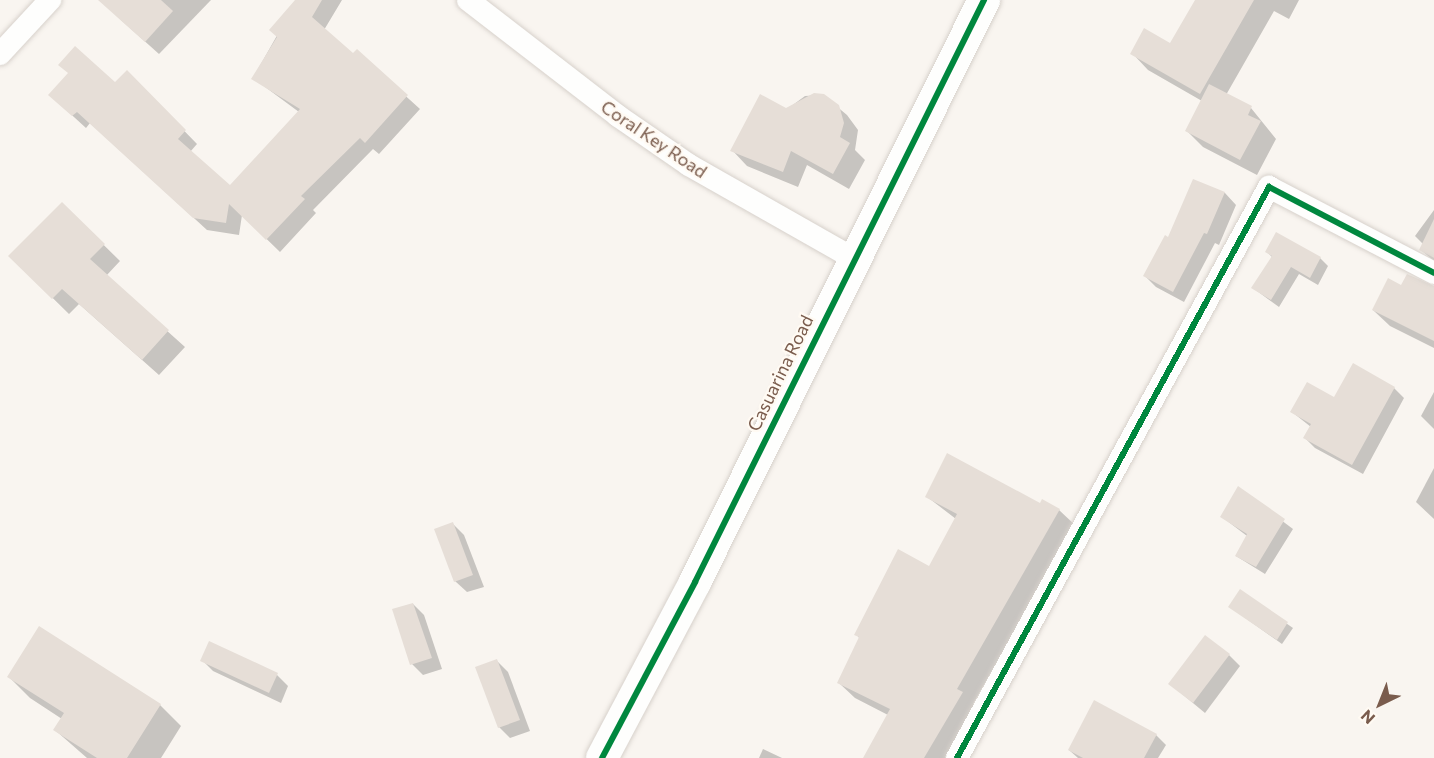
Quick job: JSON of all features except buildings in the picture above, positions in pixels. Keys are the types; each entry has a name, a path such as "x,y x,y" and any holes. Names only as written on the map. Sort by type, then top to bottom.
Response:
{"street":[{"path":"0,54 50,0"},
{"name":"Coral Key Road","path":"468,0 618,116 690,165 853,258"},
{"name":"Casuarina Road","path":"602,758 695,582 853,258 984,0"},
{"path":"957,758 1269,187 1434,273"}],"cycle path":[{"path":"602,758 695,582 984,0"},
{"path":"957,758 1269,187 1434,273"}]}
